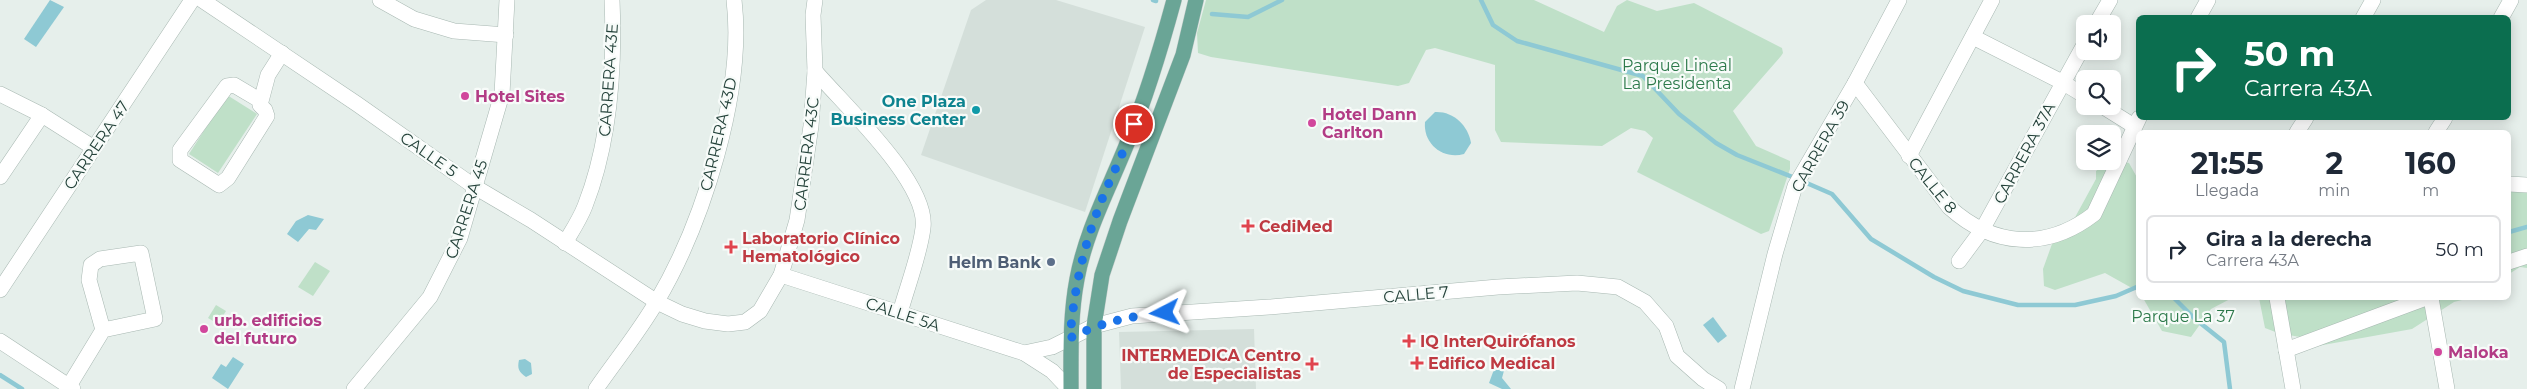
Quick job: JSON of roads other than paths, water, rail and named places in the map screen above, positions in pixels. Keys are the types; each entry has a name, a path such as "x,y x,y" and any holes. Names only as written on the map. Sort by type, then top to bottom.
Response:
{"main road":[{"path":"1070,389 1070,338 1074,294 1087,242 1101,201 1128,141 1161,51 1174,0"},
{"path":"1094,389 1094,326 1102,275 1107,256 1183,55 1196,0"}],"street":[{"name":"CARRERA 47","path":"0,290 192,0"},
{"name":"CALLE 5","path":"202,0 475,187 657,302 682,314 705,321 728,324 745,322"},
{"path":"380,0 414,19 454,31 506,36"},
{"name":"CARRERA 45","path":"354,389 430,297 460,238 502,94 507,0"},
{"name":"CARRERA 43E","path":"565,243 585,208 601,155 609,104 614,38 612,0"},
{"name":"CARRERA 43D","path":"596,389 657,302 692,233 714,169 731,87 736,18 734,0"},
{"name":"CARRERA 43C","path":"745,322 760,311 781,275 798,220 811,126 815,71 813,16 815,0"},
{"name":"CARRERA 39","path":"1742,389 1775,254 1797,183 1806,164 1855,83 1899,0"},
{"path":"1909,156 1992,0"},
{"path":"2101,15 2110,0"},
{"path":"2200,15 2208,0"},
{"path":"2365,15 2373,0"},
{"path":"2503,15 2511,0"},
{"path":"1973,37 2076,91"},
{"path":"261,101 234,85 227,86 180,150 180,160 219,185 228,178 267,116 265,110 260,105 268,75 282,53"},
{"name":"CARRERA 37A","path":"1959,261 1982,230 2076,58"},
{"path":"815,71 910,181 918,198 923,228 900,313"},
{"name":"CALLE 8","path":"1855,83 1949,207 1964,220 1998,238 2041,240 2074,227 2094,214 2137,122"},
{"path":"0,94 42,115 94,148"},
{"path":"0,176 42,115"},
{"path":"2121,115 2137,122"},
{"path":"2511,184 2527,185"},
{"path":"0,341 71,388 103,330 89,280 91,265 100,259 141,253 155,319 103,330"},
{"path":"2511,261 2527,256"},
{"name":"CALLE 5A","path":"781,275 1024,353 1052,370 1070,389"},
{"name":"CALLE 7","path":"1070,338 1094,326 1132,316 1269,307 1498,287 1577,283 1618,287 1645,302 1666,326 1677,356 1703,379 1719,389"},
{"path":"2276,300 2293,389"},
{"path":"2286,350 2421,300"},
{"path":"2431,300 2447,389"},
{"name":"CALLE 5A","path":"1024,353 1052,347 1070,338"}],"water":[{"path":"50,0 64,7 36,47 24,39"},
{"path":"1435,112 1442,112 1454,117 1467,130 1471,143 1464,154 1449,155 1431,143 1425,130 1425,122"},
{"path":"308,215 324,219 316,230 309,229 298,242 287,234 296,221"},
{"path":"1713,317 1727,336 1718,343 1703,325"},
{"path":"233,357 244,364 228,389 212,378 221,364 226,367"},
{"path":"525,359 531,363 532,374 526,377 518,368 519,360"},
{"path":"1496,364 1505,367 1502,378 1511,389 1502,389 1489,383"}],"waterway":[{"path":"1212,14 1248,17 1282,0"},
{"path":"1481,0 1493,25 1517,41 1643,76 1679,114 1716,143 1737,155 1795,178"},
{"path":"1802,181 1832,194 1871,239 1934,277 1963,291 2018,305 2075,305 2116,296 2136,287"},
{"path":"2511,231 2527,227"},
{"path":"2176,300 2194,318 2224,342 2230,389"},
{"path":"0,375 22,389"}],"place":[{"name":"Hotel Sites","path":"465,96"},
{"name":"One Plaza Business Center","path":"976,110"},
{"name":"Hotel Dann Carlton","path":"1312,123"},
{"name":"CediMed","path":"1248,226"},
{"name":"Laboratorio Clínico Hematológico","path":"731,247"},
{"name":"Helm Bank","path":"1051,262"},
{"name":"urb. edificios del futuro","path":"204,329"},
{"name":"IQ InterQuirófanos","path":"1409,341"},
{"name":"Maloka","path":"2438,352"},
{"name":"Edifico Medical","path":"1417,363"},
{"name":"INTERMEDICA Centro de Especialistas","path":"1312,364"}],"park label":[{"name":"Parque Lineal La Presidenta","path":"1677,74"},
{"name":"Parque La 37","path":"2183,316"}]}
